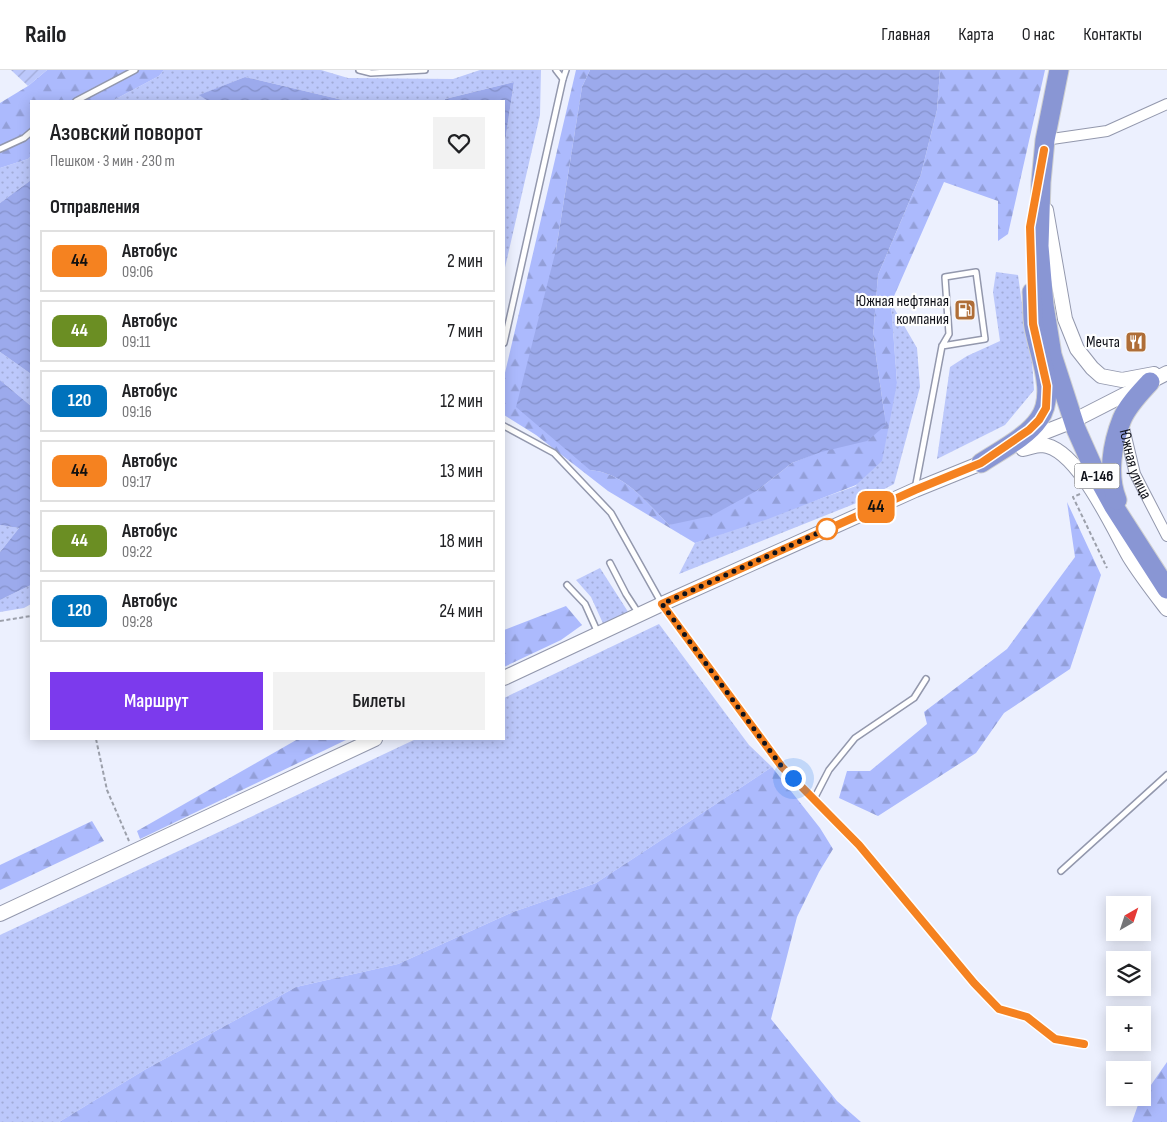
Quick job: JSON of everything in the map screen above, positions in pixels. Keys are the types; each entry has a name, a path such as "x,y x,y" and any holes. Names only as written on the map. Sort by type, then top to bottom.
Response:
{"highway":[{"name":"Южная улица","path":"1059,70 1044,145 1039,246 1044,305 1052,355 1073,421 1097,476 1113,505 1167,589"},
{"path":"988,460 1029,430 1039,420 1046,408 1047,386 1033,324 1030,227 1044,145"},
{"path":"1128,527 1115,494 1112,472 1113,448 1122,418 1133,401 1150,382"}],"street":[{"path":"1044,145 1107,131 1167,104"},
{"path":"1041,182 1065,319 1078,348 1092,368 1101,376 1122,380 1167,372"},
{"path":"505,678 662,604 1073,421 1167,372"},
{"name":"Южная улица","path":"1122,418 1135,474 1167,536"},
{"path":"988,460 1042,445 1070,460 1082,474 1130,558 1167,609"},
{"path":"0,914 373,740"}],"lane":[{"path":"78,100 135,70"},
{"path":"359,70 371,73 426,70"},
{"path":"556,70 562,79"},
{"path":"505,338 562,79 566,70"},
{"path":"0,148 24,138 30,133"},
{"path":"915,490 942,346 949,334 945,277 976,272 985,339 942,346"},
{"path":"505,427 554,453 611,513 662,604 782,767 859,845 974,983 999,1009 1027,1017 1055,1039 1084,1044"},
{"path":"610,563 626,594 640,614"},
{"path":"566,585 585,604 598,634"},
{"path":"814,799 829,770 855,738 914,698 926,679"},
{"path":"1061,871 1167,774"}],"path":[{"path":"0,621 30,616"},
{"path":"96,740 107,790 133,852"}],"shaded area":[{"path":"11,70 47,70 28,86"},
{"path":"164,70 321,70 348,78 453,79 480,70 541,70 540,115 505,268 505,141 514,82 445,100 343,100 245,77 200,95 207,100 114,100 159,76"},
{"path":"30,157 30,181 0,203 0,168"},
{"path":"996,272 1018,275 1025,326 1031,347 1034,390 1005,425 937,459 950,367 967,356 1000,341 993,292"},
{"path":"891,303 917,348 920,387 894,484 859,502 679,574 695,543 856,486 897,383"},
{"path":"0,352 30,373 30,405 0,380"},
{"path":"0,525 19,528 0,552"},
{"path":"600,568 632,618 606,630 591,597 576,580"},
{"path":"30,585 30,605 24,608 0,612 0,600"},
{"path":"659,624 749,745 772,767 596,883 513,912 398,964 296,987 146,1069 59,1122 0,1122 0,935 414,740 505,740 505,698"}],"green space":[{"path":"47,70 164,70 159,76 114,100 30,100 30,157 0,168 0,103 28,86"},
{"path":"576,70 590,70 582,87 556,250 590,470 602,472 624,483 643,498 669,525 758,490 792,463 886,425 873,336 878,275 921,174 937,110 940,70 1045,70 1008,234 998,241 998,201 944,182 891,303 897,383 882,461 856,485 768,519 695,543 608,491 536,435 505,416 505,373"},
{"path":"1067,502 1101,575 1070,669 1004,713 976,753 878,816 839,798 847,771 870,771 927,724 924,712 1007,649 1075,557"},
{"path":"566,606 582,625 561,640 505,667 505,630"},
{"path":"296,740 346,740 140,839 137,831"},
{"path":"772,767 820,828 833,849 819,872 797,917 771,1019 837,1101 861,1122 59,1122 146,1069 296,987 398,964 513,912 596,883"},
{"path":"92,821 104,841 0,890 0,865"},
{"path":"1167,1062 1167,1122 1132,1122 1138,1106 1151,1106 1151,1085"}],"water":[{"path":"590,70 940,70 937,110 921,174 878,275 873,336 886,425 867,441 821,452 792,463 758,490 711,516 669,525 634,490 614,477 590,470 516,407 556,250 582,87"},
{"path":"245,77 343,100 206,100 199,95"},
{"path":"514,82 505,141 505,100 445,99"},
{"path":"30,181 30,373 0,352 0,203"},
{"path":"0,380 30,405 30,585 0,600 0,552 19,528 0,525"}],"bus line":[{"name":"44","path":"1044,150 1030,227 1033,324 1047,386 1046,408 1039,420 1029,430 981,463 915,490 662,604 782,767 859,845 974,983 999,1009 1027,1017 1055,1039 1084,1044"}],"place":[{"name":"Южная нефтяная компания","path":"965,310"},
{"name":"Мечта","path":"1136,342"}],"route":[{"path":"793,778 782,767 662,604 827,529"}]}
